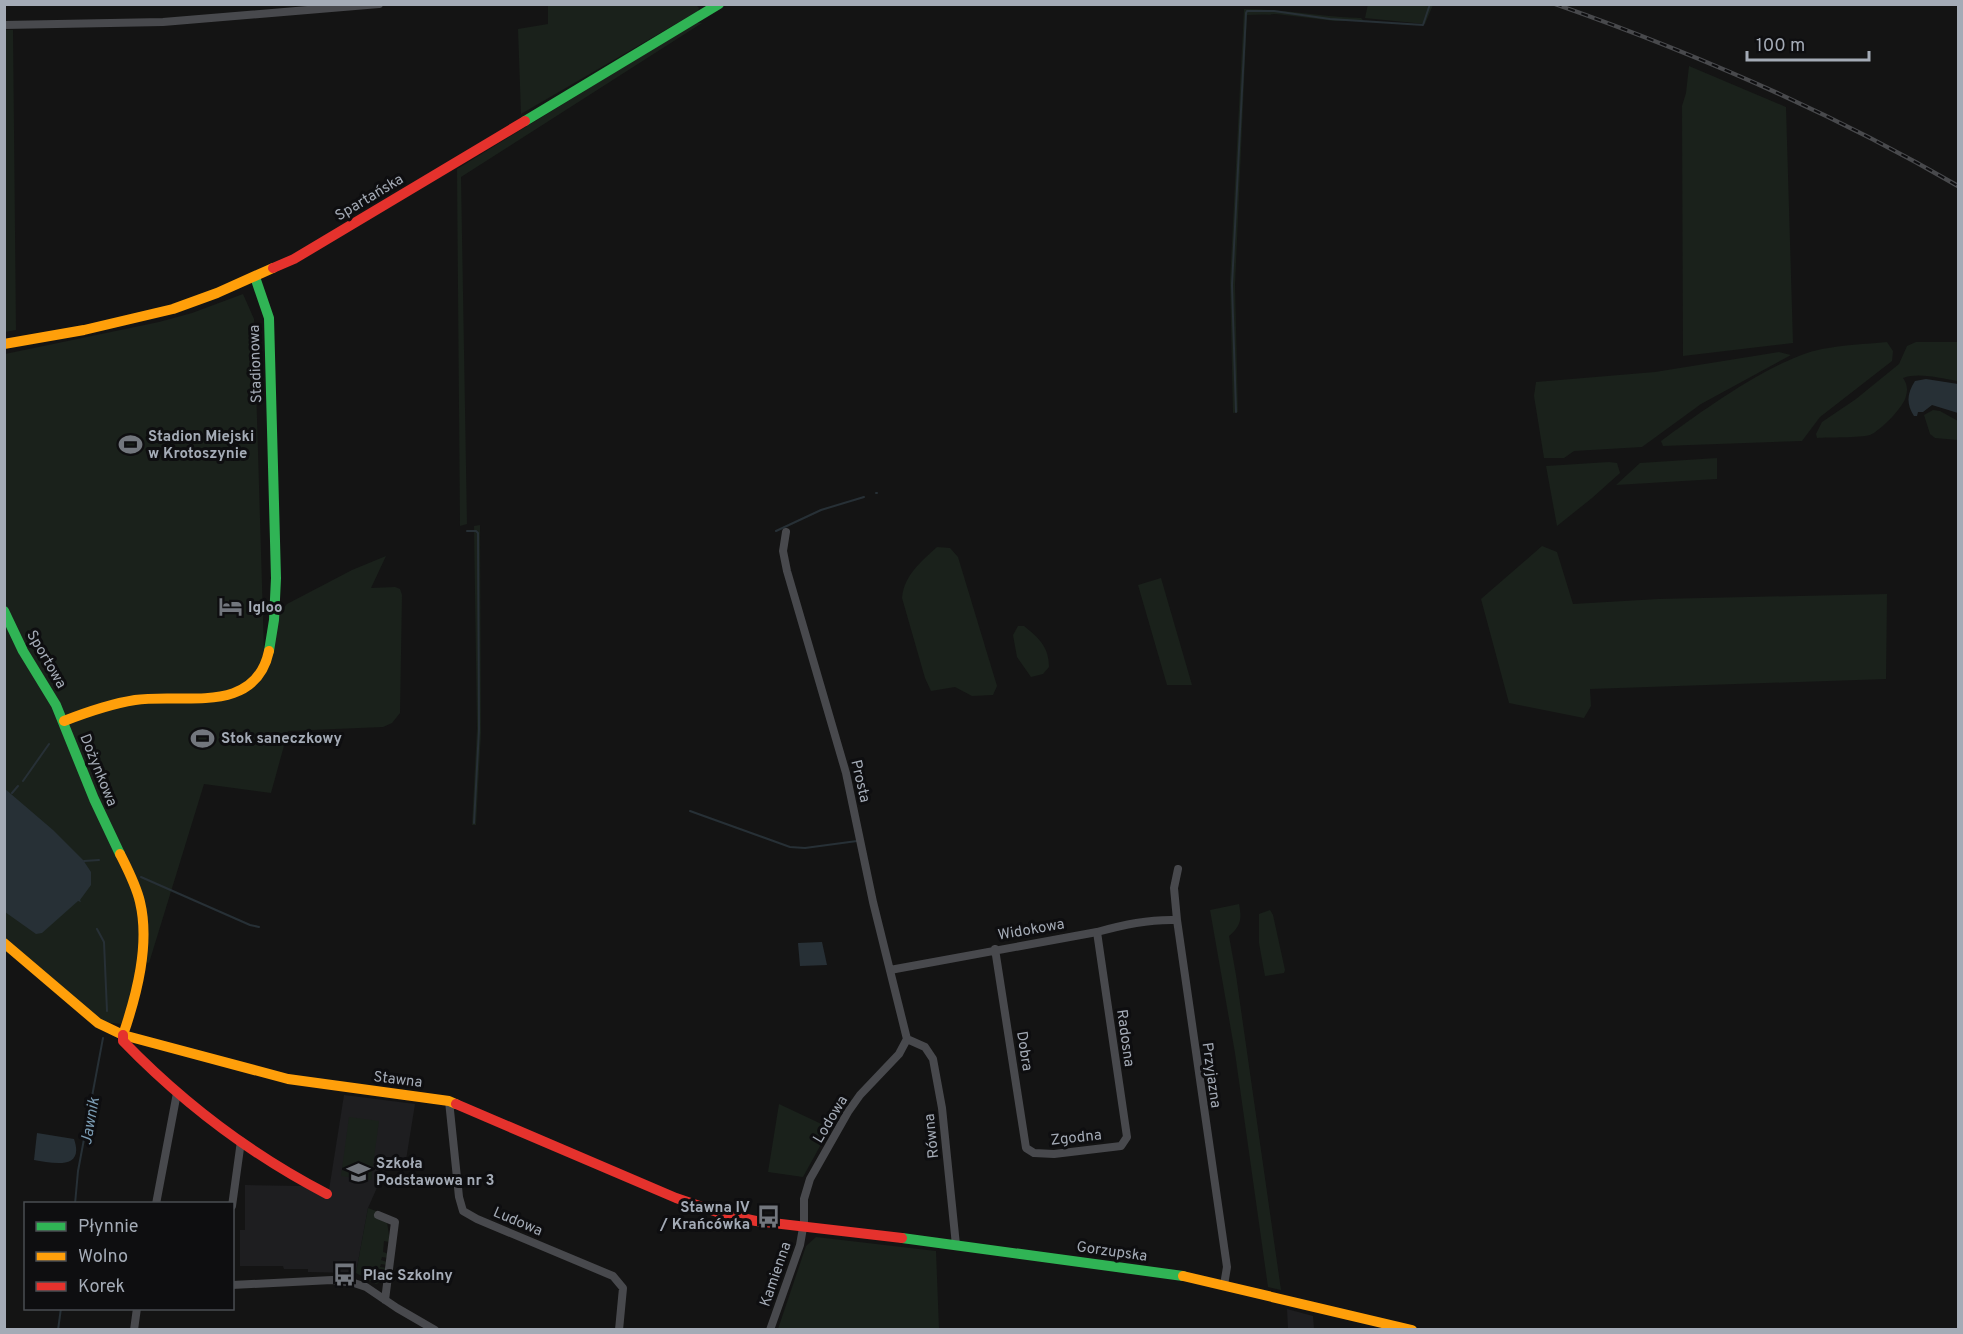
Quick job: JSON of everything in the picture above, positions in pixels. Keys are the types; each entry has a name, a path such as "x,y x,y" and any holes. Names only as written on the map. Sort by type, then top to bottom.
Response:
{"street":[{"path":"4,25 163,22 379,4"},
{"path":"699,4 715,7"},
{"name":"Spartańska","path":"4,344 84,330 173,309 255,277 362,220 715,7"},
{"name":"Stadionowa","path":"255,277 269,318 275,597"},
{"name":"Prosta","path":"786,532 783,551 787,571 843,763 864,863 907,1039"},
{"name":"Dożynkowa","path":"123,1035 132,1002 140,955 143,934 142,915 134,883 94,799 64,722 92,711 126,702 225,696 245,689 258,677 267,660 275,597"},
{"name":"Sportowa","path":"4,611 23,651 57,705 64,722"},
{"name":"Przyjazna","path":"1178,869 1174,888 1177,920 1227,1267 1224,1285"},
{"name":"Widokowa","path":"890,970 1097,932 1132,923 1177,920"},
{"name":"Radosna","path":"1097,932 1127,1137 1121,1146"},
{"name":"Stawna","path":"4,943 98,1023 123,1035 288,1079 449,1101 701,1207 756,1221 803,1227"},
{"name":"Dobra","path":"995,949 1026,1148 1034,1153"},
{"path":"123,1035 123,1041 127,1046 177,1094 271,1162 327,1194"},
{"name":"Lodowa","path":"803,1227 804,1199 807,1188 830,1142 860,1095 899,1054 907,1039"},
{"name":"Równa","path":"907,1039 924,1047 933,1059 942,1108 957,1245"},
{"path":"156,1202 177,1094"},
{"name":"Ludowa","path":"449,1101 459,1202 463,1211 477,1219 614,1276 623,1288 619,1329"},
{"path":"233,1202 241,1141"},
{"name":"Zgodna","path":"1034,1153 1054,1154 1121,1146"},
{"path":"378,1215 394,1222 385,1300"},
{"name":"Gorzupska","path":"803,1227 1162,1273 1224,1285 1412,1329"},
{"name":"Kamienna","path":"770,1329 800,1245 803,1227"},
{"path":"234,1285 332,1280 354,1283 366,1287 397,1308 435,1329"},
{"path":"134,1329 138,1310"}],"shaded area":[{"path":"695,4 699,8 698,11 521,114 518,29 548,24 548,5"},
{"path":"1368,4 1433,5 1425,24 1365,18"},
{"path":"1244,9 1361,18 1364,21 1335,21 1276,14 1247,15 1235,285 1238,412 1233,413 1230,281"},
{"path":"695,23 702,23 461,177 467,524 460,526 457,169"},
{"path":"5,30 13,30 16,330 5,332"},
{"path":"1689,66 1786,107 1793,343 1683,356 1682,106"},
{"path":"243,294 254,319 264,652 279,613 287,604 352,570 386,556 371,588 395,587 400,589 402,595 400,713 392,723 383,727 288,731 271,793 204,784 149,963 145,962 121,1024 103,1022 5,939 5,354 159,322 192,313"},
{"path":"1887,342 1893,351 1892,361 1820,417 1802,441 1663,446 1661,441 1697,415 1782,363 1822,349"},
{"path":"1916,342 1958,342 1958,381 1924,376 1903,378 1907,389 1904,401 1880,429 1870,435 1859,437 1817,438 1816,434 1822,422 1856,399 1899,364 1907,346"},
{"path":"1779,352 1791,355 1701,404 1642,447 1574,451 1564,458 1544,458 1534,396 1536,382 1655,372"},
{"path":"1926,379 1958,384 1958,413 1932,405 1914,416 1908,398 1910,390 1915,381"},
{"path":"1933,410 1940,411 1958,421 1958,440 1935,438 1930,434 1924,415"},
{"path":"1717,458 1717,479 1616,485 1640,463"},
{"path":"1617,463 1620,473 1557,526 1546,466"},
{"path":"480,525 481,733 476,825 472,825 477,728 474,526"},
{"path":"1542,546 1557,552 1573,604 1658,599 1887,594 1886,679 1590,689 1591,706 1584,718 1509,703 1481,599"},
{"path":"937,547 950,548 958,557 997,686 993,695 972,696 955,687 931,691 925,678 902,598 910,576"},
{"path":"1161,578 1192,685 1167,685 1138,585"},
{"path":"1018,626 1024,626 1029,630 1045,648 1049,667 1043,674 1031,677 1017,657 1013,635"},
{"path":"4,788 53,830 83,860 91,872 91,885 80,900 81,902 78,901 42,933 36,934 5,912"},
{"path":"1239,904 1240,922 1229,936 1281,1290 1268,1287 1235,1053 1210,910"},
{"path":"1270,910 1285,970 1284,973 1265,976 1259,943 1259,914"},
{"path":"822,942 827,965 800,966 798,943"},
{"name":"Szkoła Podstawowa nr 3","path":"344,1095 415,1104 406,1160 390,1158 368,1208 356,1273 308,1272 308,1269 284,1269 283,1266 240,1266 240,1230 245,1230 245,1185 301,1186 329,1190"},
{"path":"779,1104 830,1128 803,1177 768,1172"},
{"path":"349,1117 379,1121 371,1180 341,1176"},
{"path":"37,1133 74,1139 75,1156 65,1163 34,1160"},
{"path":"368,1208 376,1211 374,1216 387,1222 390,1242 384,1241 383,1252 389,1254 388,1258 382,1257 381,1260 387,1262 387,1265 381,1264 380,1267 387,1268 386,1272 380,1271 379,1274 386,1275 384,1281 376,1284 356,1273"},
{"path":"816,1237 936,1251 939,1329 778,1329 806,1246"},
{"path":"1287,1309 1313,1316 1314,1329 1288,1329"}],"waterway":[{"path":"1236,412 1232,285 1246,13 1247,11 1274,11 1330,19 1423,25 1430,4"},
{"path":"776,531 821,510 864,497"},
{"path":"467,531 478,533 479,730 474,823"},
{"path":"23,781 49,744"},
{"path":"12,793 18,786"},
{"path":"690,811 790,847 805,848 857,841"},
{"path":"84,861 99,860"},
{"path":"141,877 259,927"},
{"name":"Jawnik","path":"97,929 104,942 107,1011"},
{"name":"Jawnik","path":"75,1202 78,1171 103,1038"},
{"name":"Jawnik","path":"58,1330 61,1310"}],"railway":[{"path":"1555,4 1659,43 1761,86 1861,133 1958,186"}],"traffic: fast":[{"path":"525,121 719,4"},
{"path":"255,277 269,318 276,578 274,620 269,651"},
{"path":"4,611 23,651 56,705 94,799 120,854"},
{"path":"902,1238 1183,1276"}],"traffic: slow":[{"path":"4,344 84,330 173,309 217,293 273,268"},
{"path":"64,721 135,700 195,699 233,693 249,685 261,671 269,651"},
{"path":"120,854 138,896 144,935 137,986 123,1035"},
{"path":"4,943 98,1023 123,1035 288,1079 449,1101 456,1104"},
{"path":"1183,1276 1412,1330"}],"traffic: jam":[{"path":"273,268 294,259 525,121"},
{"path":"123,1035 123,1041 146,1064 219,1126 271,1162 327,1194"},
{"path":"456,1104 676,1198 723,1214 756,1221 902,1238"}],"place":[{"name":"Stadion Miejski w Krotoszynie","path":"130,445"},
{"name":"Igloo","path":"230,607"},
{"name":"Stok saneczkowy","path":"203,738"},
{"name":"Szkoła Podstawowa nr 3","path":"358,1172"},
{"name":"Stawna IV / Krańcówka","path":"768,1216"},
{"name":"Plac Szkolny","path":"345,1275"}]}
